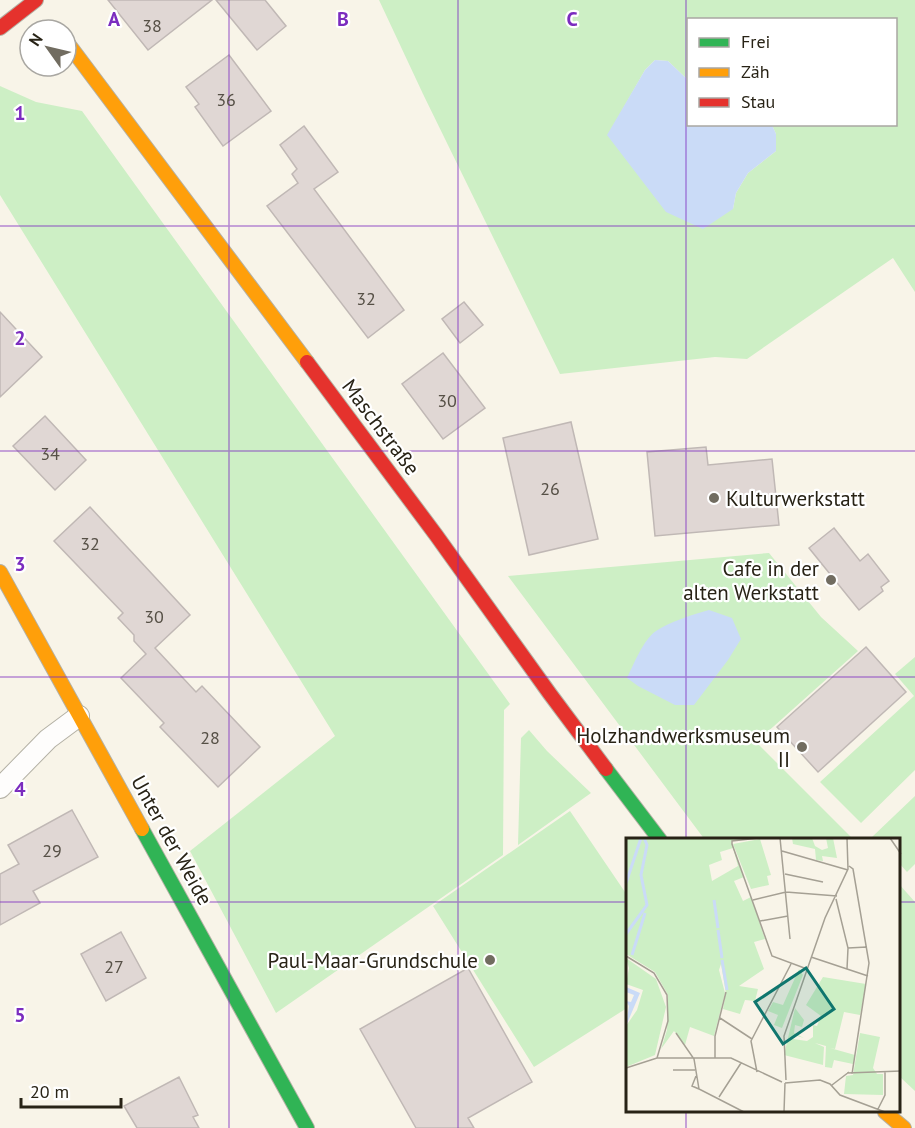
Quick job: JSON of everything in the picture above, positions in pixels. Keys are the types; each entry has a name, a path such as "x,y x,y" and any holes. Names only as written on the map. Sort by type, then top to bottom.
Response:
{"street":[{"path":"0,28 38,3"},
{"name":"Maschstraße","path":"78,57 429,525 550,694 658,838"},
{"name":"Unter der Weide","path":"0,572 307,1128"},
{"path":"886,1113 903,1128"}],"lane":[{"path":"0,788 48,739 79,716"}],"green space":[{"path":"379,0 915,0 915,292 893,258 747,359 715,357 560,374"},
{"path":"0,86 36,102 82,111 510,704 504,710 503,855 276,1013 190,851 335,736 0,195"},
{"path":"769,553 821,617 858,651 756,742 852,838 704,838 508,576"},
{"path":"915,657 915,770 861,823 820,782 914,696 895,674"},
{"path":"529,730 547,751 591,793 518,845 521,738"},
{"path":"915,796 915,864 907,872 900,864 900,838 872,837"},
{"path":"570,811 626,894 626,1009 534,1067 433,906"},
{"path":"900,885 915,902 915,1091 900,1077"}],"water":[{"path":"655,60 668,61 687,79 687,126 772,126 776,134 776,151 748,173 736,193 733,209 703,229 666,212 607,135 645,70"},
{"path":"709,610 732,618 741,639 694,705 675,705 627,678 651,635 675,621"}],"building":[{"path":"108,0 212,0 148,50"},
{"path":"216,0 265,0 286,26 257,50"},
{"path":"229,55 271,111 223,146 195,107 199,104 186,87"},
{"path":"304,126 338,172 314,189 404,310 368,338 267,206 298,183 292,174 297,169 280,145"},
{"path":"464,302 483,325 460,343 442,319"},
{"path":"0,312 42,357 0,397"},
{"path":"443,353 485,408 443,439 402,384"},
{"path":"45,416 86,460 55,490 13,446"},
{"path":"571,422 598,539 529,555 503,438"},
{"name":"Kulturwerkstatt","path":"706,447 708,465 772,459 779,525 655,536 647,452"},
{"path":"90,507 190,615 155,648 196,692 202,686 260,747 218,787 160,727 164,723 121,678 146,654 134,641 134,635 118,618 123,613 54,541"},
{"path":"834,528 860,561 868,554 889,581 881,587 883,591 859,610 809,548"},
{"path":"866,647 906,692 818,772 777,727"},
{"path":"72,810 98,857 33,891 40,903 0,925 0,874 19,864 8,845"},
{"path":"121,932 146,978 106,1001 81,954"},
{"path":"468,968 532,1082 468,1118 474,1128 416,1128 360,1029"},
{"path":"179,1077 198,1115 193,1117 199,1128 137,1128 124,1106"}],"traffic: fast":[{"path":"606,769 658,838"},
{"path":"142,829 307,1128"}],"traffic: slow":[{"path":"78,57 307,362"},
{"path":"0,572 142,829"},
{"path":"886,1113 904,1128"}],"traffic: jam":[{"path":"0,28 36,0"},
{"path":"307,362 606,769"}],"place":[{"name":"Kulturwerkstatt","path":"714,498"},
{"name":"Cafe in der alten Werkstatt","path":"831,580"},
{"name":"Holzhandwerksmuseum II","path":"802,747"},
{"name":"Paul-Maar-Grundschule","path":"490,960"}]}
